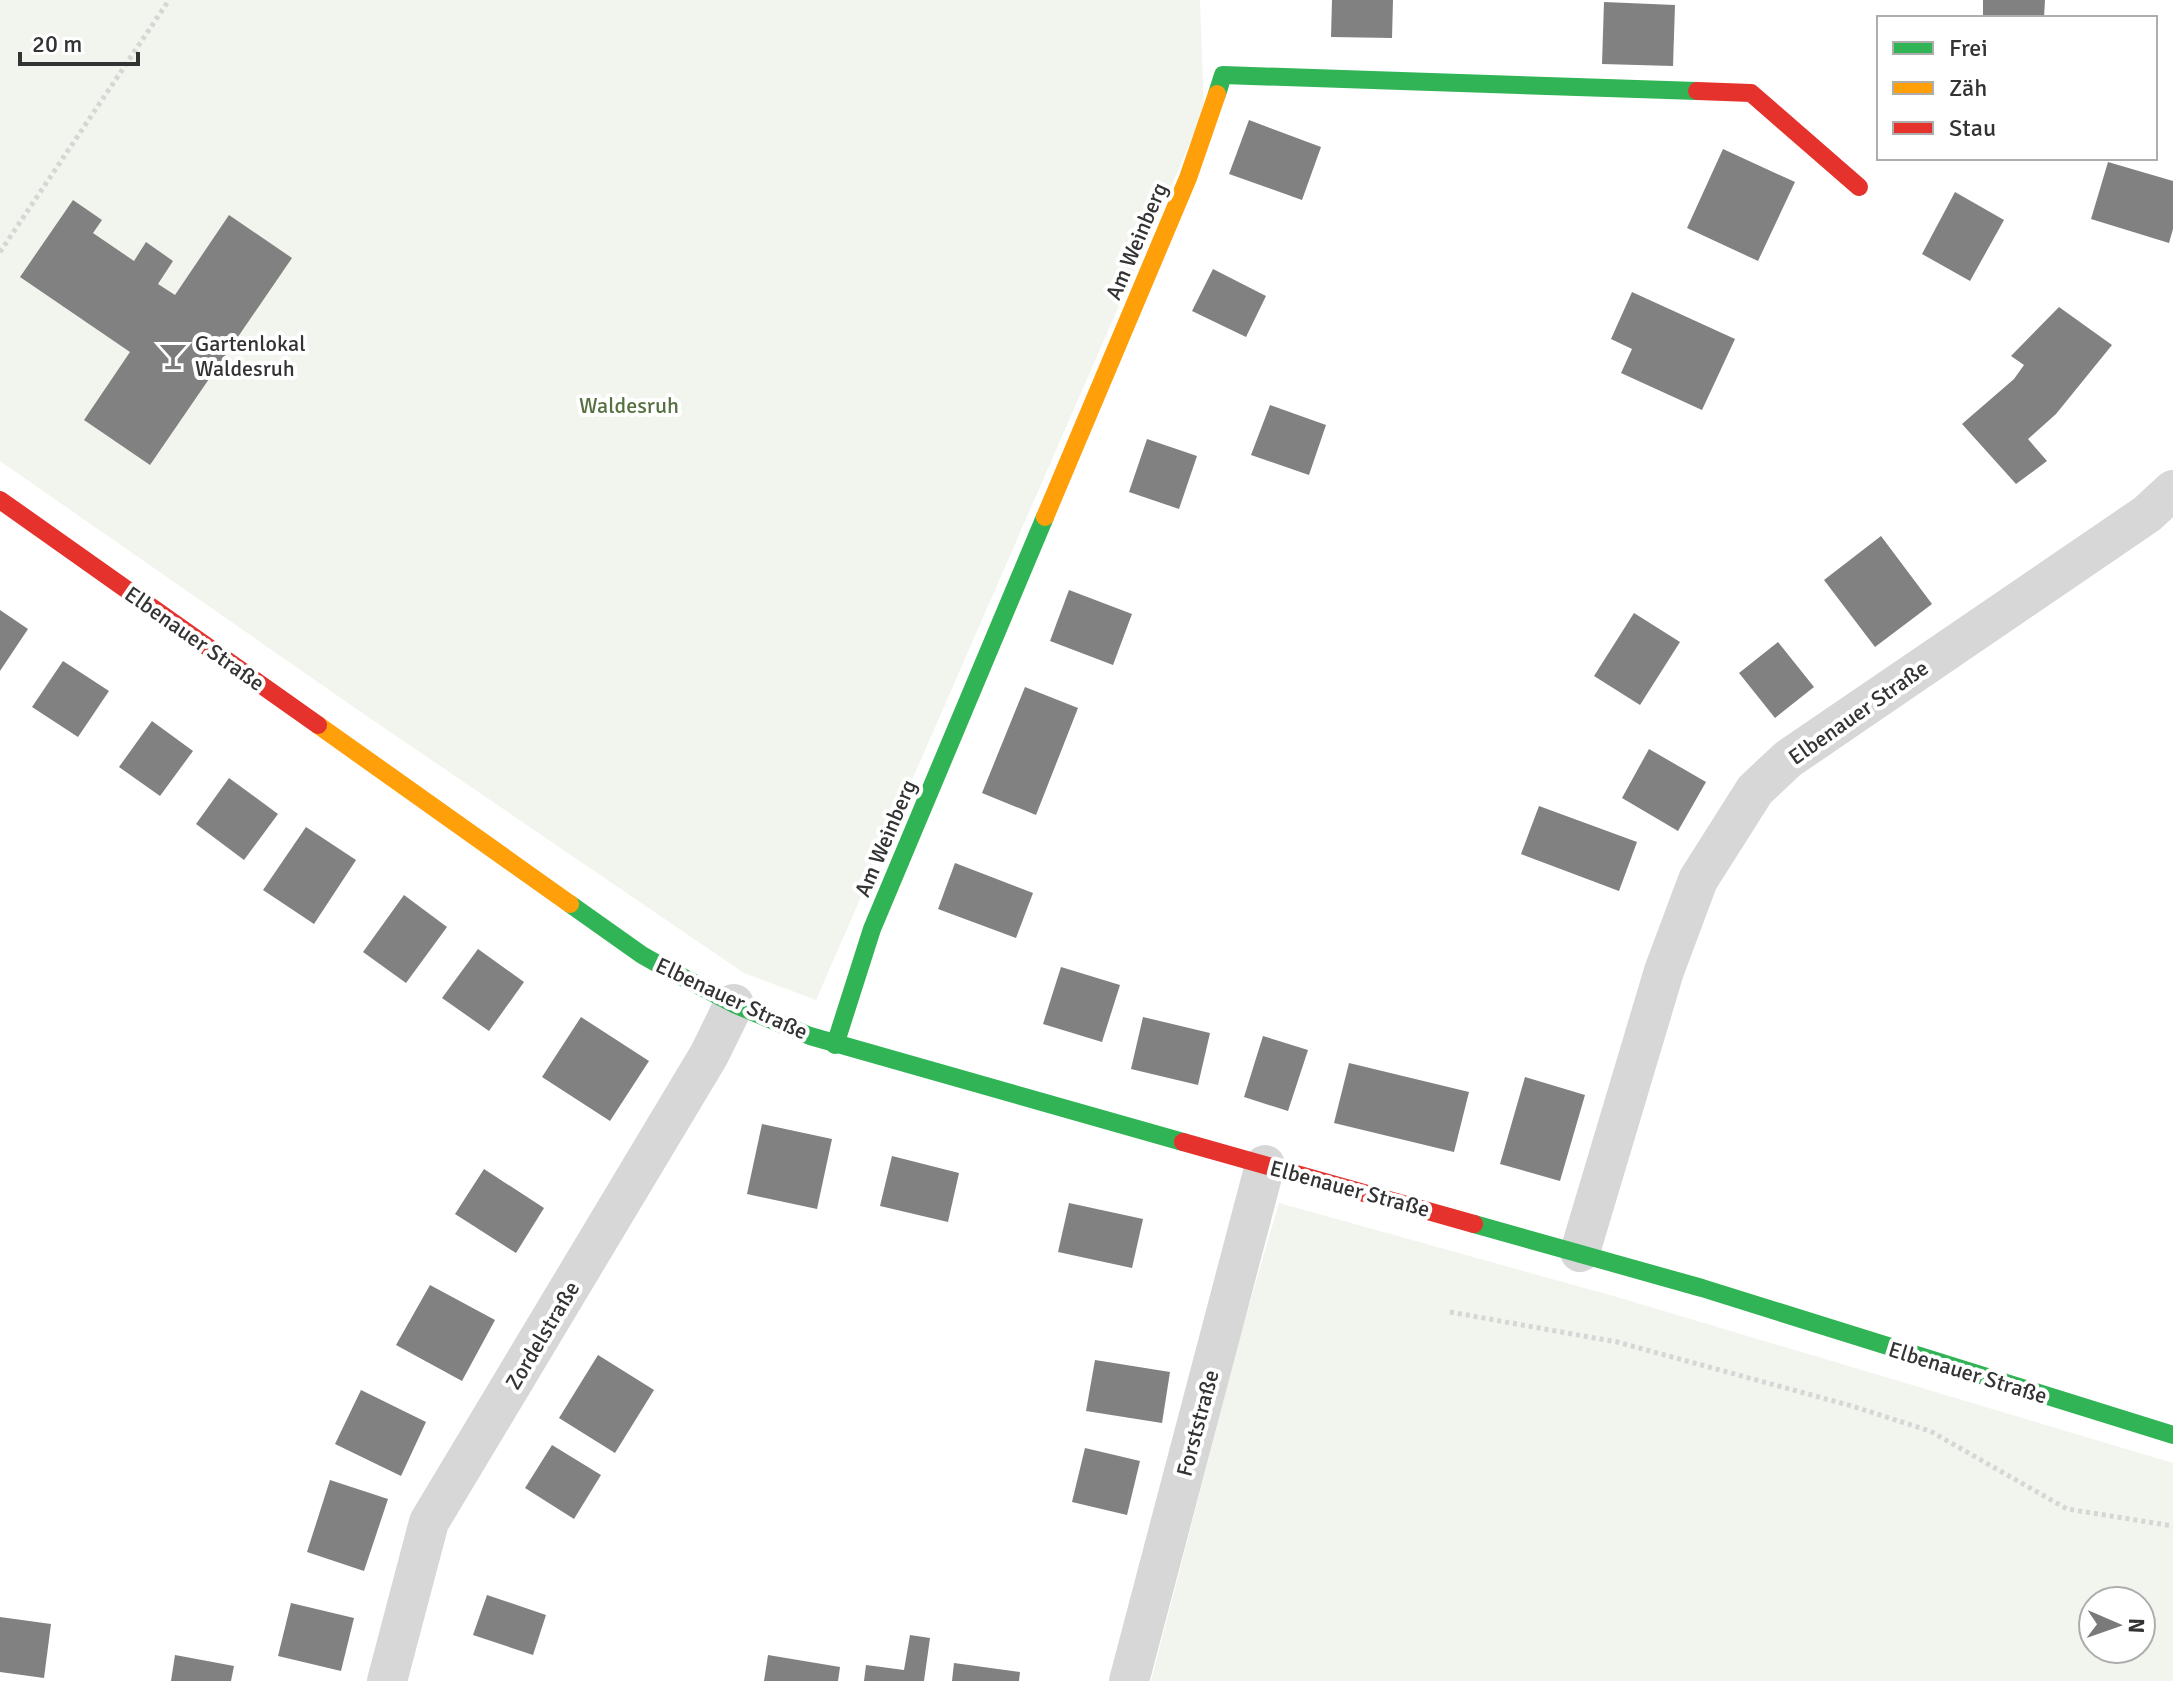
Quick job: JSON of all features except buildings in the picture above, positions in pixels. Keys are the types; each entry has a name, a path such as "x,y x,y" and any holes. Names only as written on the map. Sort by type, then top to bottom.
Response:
{"street":[{"name":"Am Weinberg","path":"835,1045 872,929 1188,178 1223,75 1751,93 1859,187"},
{"name":"Elbenauer Straße","path":"1580,1252 1664,971 1698,880 1755,790 1788,759 2147,514 2173,490"},
{"name":"Elbenauer Straße","path":"0,500 617,939 688,982 784,1028 835,1045 1580,1252 2173,1435"},
{"name":"Zordelstraße","path":"387,1681 429,1522 709,1055 734,1004"},
{"name":"Forststraße","path":"1129,1681 1265,1165"}],"path":[{"path":"0,252 169,0"},
{"path":"1450,1312 1617,1342 1852,1406 1930,1431 2067,1509 2173,1526"}],"green space":[{"name":"Waldesruh","path":"0,0 1200,0 1204,111 816,1000 744,973 0,461"},
{"path":"1279,1203 1617,1297 2173,1463 2173,1681 1151,1681 1243,1326"}],"traffic: fast":[{"path":"1217,94 1223,75 1697,91"},
{"path":"835,1045 872,929 1045,517"},
{"path":"570,904 665,968 736,1005 810,1036 1183,1142"},
{"path":"1474,1224 1702,1288 2173,1435"}],"traffic: slow":[{"path":"1045,517 1188,178 1217,94"},
{"path":"318,725 570,904"}],"traffic: jam":[{"path":"1697,91 1751,93 1859,187"},
{"path":"0,500 318,725"},
{"path":"1183,1142 1474,1224"}],"place":[{"name":"Gartenlokal Waldesruh","path":"173,356"}]}
